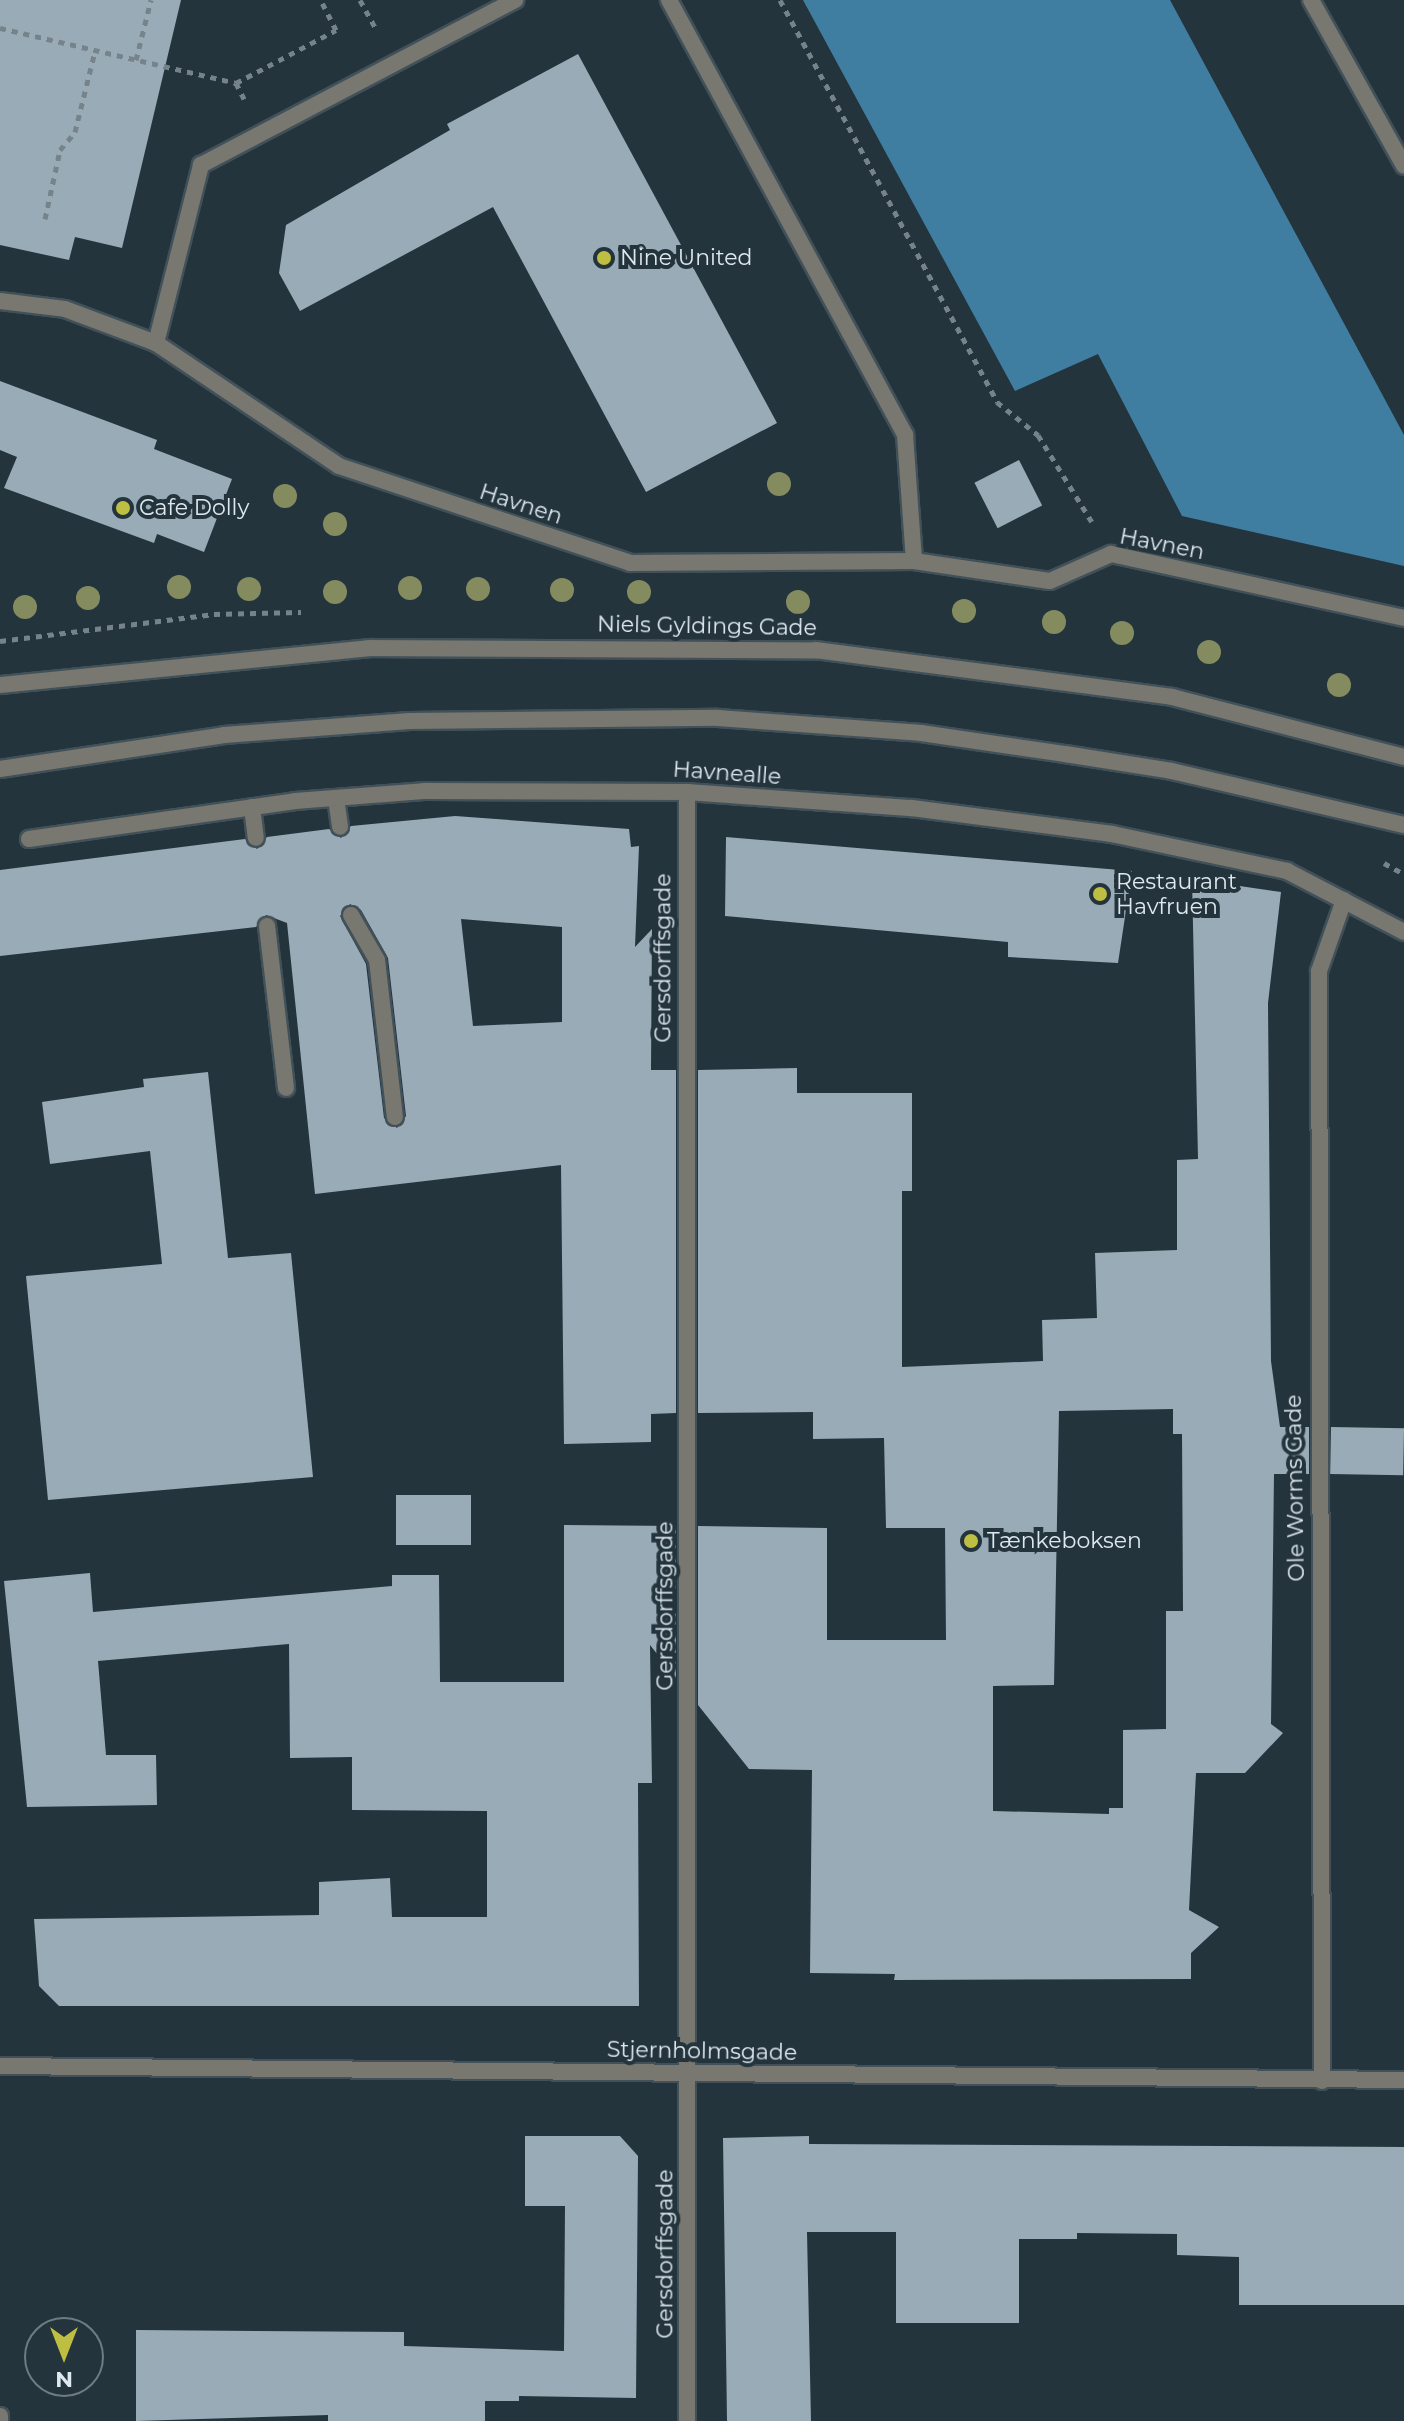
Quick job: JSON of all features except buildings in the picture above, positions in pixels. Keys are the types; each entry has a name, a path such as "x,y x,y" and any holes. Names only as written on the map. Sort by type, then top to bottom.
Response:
{"street":[{"path":"156,343 201,165 515,0"},
{"path":"669,0 905,435 914,561"},
{"path":"1311,0 1404,166"},
{"name":"Havnen","path":"0,301 65,309 156,343 339,466 630,563 914,561 1050,581 1111,554 1404,618"},
{"name":"Niels Gyldings Gade","path":"0,685 370,648 816,650 1172,697 1404,757"},
{"path":"0,769 224,735 409,721 718,718 921,733 1065,754 1404,825"},
{"name":"Havnealle","path":"29,839 336,798 454,790 687,792 912,808 1112,834 1287,871 1404,932"},
{"name":"Gersdorffsgade","path":"687,792 687,2421"},
{"path":"336,798 340,827"},
{"path":"252,807 256,838"},
{"name":"Ole Worms Gade","path":"1322,2081 1319,971 1344,900"},
{"path":"351,915 377,960 395,1117"},
{"path":"267,926 286,1088"},
{"name":"Stjernholmsgade","path":"0,2066 1404,2080"}],"path":[{"path":"136,60 151,0"},
{"path":"0,28 236,83 336,30 321,0"},
{"path":"780,0 997,402 1038,435 1111,554"},
{"path":"45,219 60,150 75,132 95,51"}],"water":[{"path":"803,0 1170,0 1404,435 1404,566 1182,516 1098,354 1015,391"}],"place":[{"name":"Nine United","path":"604,258"},
{"name":"Cafe Dolly","path":"123,508"},
{"name":"Restaurant Havfruen","path":"1100,894"},
{"name":"Tænkeboksen","path":"971,1541"}]}
